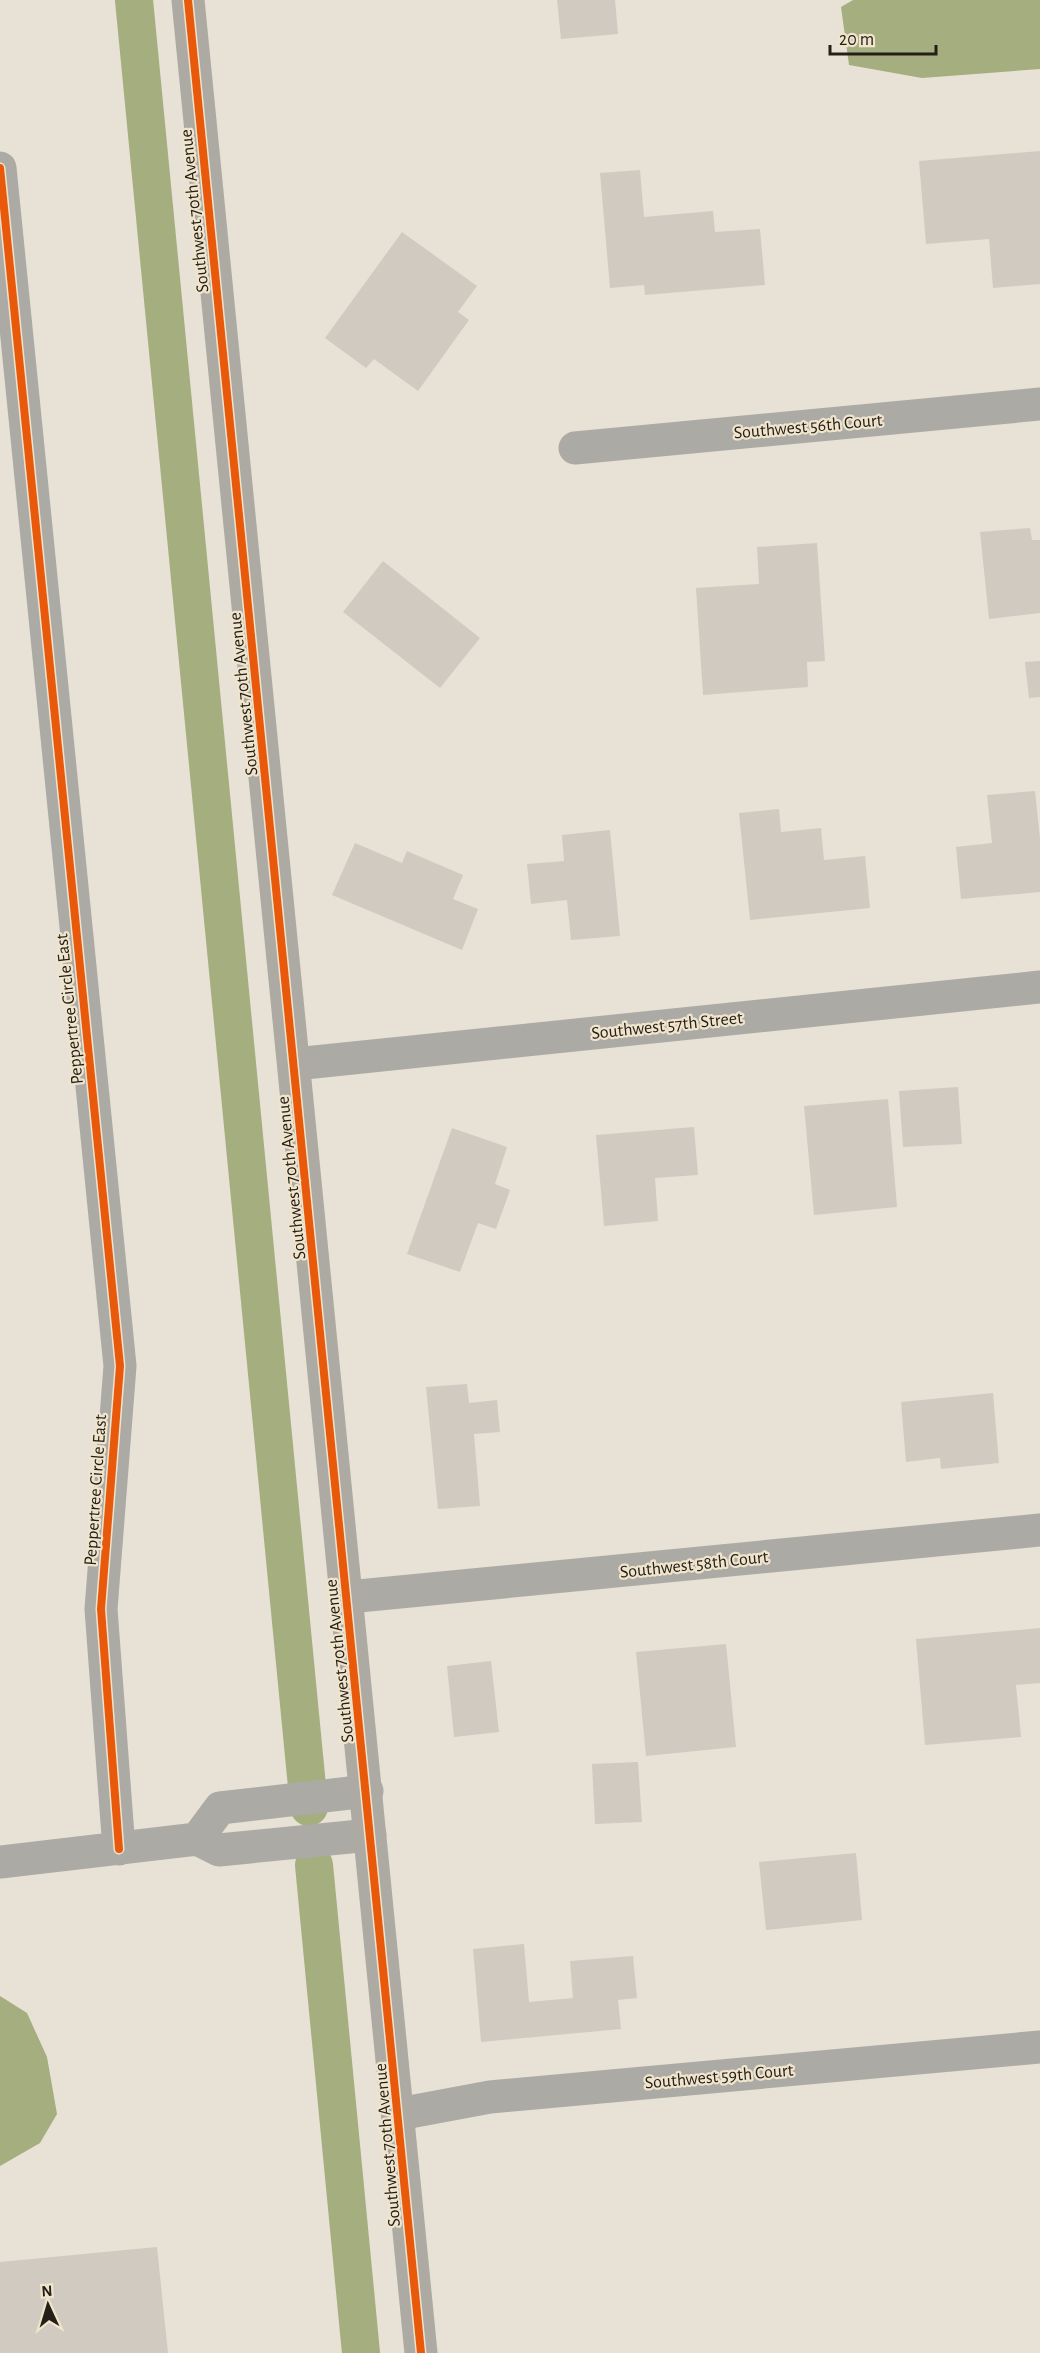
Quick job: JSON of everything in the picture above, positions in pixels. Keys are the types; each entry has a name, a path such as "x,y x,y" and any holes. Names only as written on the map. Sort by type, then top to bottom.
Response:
{"street":[{"name":"Southwest 70th Avenue","path":"188,0 421,2353"},
{"name":"Peppertree Circle East","path":"0,168 120,1366 101,1609 119,1849"},
{"name":"Southwest 56th Court","path":"575,448 1040,404"},
{"name":"Southwest 57th Street","path":"295,1064 1040,987"},
{"name":"Southwest 58th Court","path":"348,1598 1040,1530"},
{"path":"197,1839 220,1809 367,1791"},
{"path":"0,1862 197,1839 219,1850 370,1835"},
{"name":"Southwest 59th Court","path":"399,2114 490,2097 1040,2047"}],"shaded area":[{"path":"853,0 1040,0 1040,69 922,78 849,65 841,7"},
{"path":"0,1996 27,2013 47,2057 57,2114 40,2143 0,2166"}],"building":[{"path":"557,0 615,0 618,34 561,39"},
{"path":"1040,151 1040,284 993,288 989,239 926,244 919,161"},
{"path":"640,170 644,217 713,211 715,232 760,229 765,285 645,295 644,285 610,288 600,173"},
{"path":"402,232 477,286 458,312 469,320 418,391 374,359 366,368 325,338"},
{"path":"1030,528 1032,540 1040,540 1040,613 989,619 980,532"},
{"path":"817,543 825,661 807,662 808,687 703,695 696,588 759,584 757,547"},
{"path":"383,561 480,638 440,688 343,612"},
{"path":"1040,661 1040,697 1029,698 1025,662"},
{"path":"1035,791 1040,839 1040,892 961,899 956,847 992,843 987,795"},
{"path":"779,809 781,832 821,828 824,860 865,856 870,908 750,920 739,813"},
{"path":"610,830 620,936 571,940 567,900 531,904 527,864 564,861 562,835"},
{"path":"355,843 402,863 407,851 463,875 453,899 478,909 462,950 332,895"},
{"path":"958,1087 962,1144 903,1147 899,1091"},
{"path":"888,1099 897,1207 814,1215 804,1106"},
{"path":"694,1127 698,1175 655,1178 658,1221 604,1226 596,1135"},
{"path":"452,1128 507,1147 495,1184 510,1190 496,1229 478,1223 460,1272 407,1254"},
{"path":"467,1384 469,1403 497,1400 500,1432 474,1434 480,1506 438,1509 426,1387"},
{"path":"993,1393 999,1463 941,1469 940,1458 906,1462 901,1402"},
{"path":"1040,1628 1040,1683 1016,1685 1021,1737 925,1745 916,1639"},
{"path":"726,1644 736,1747 646,1756 636,1652"},
{"path":"491,1661 499,1732 454,1737 447,1666"},
{"path":"638,1762 642,1822 595,1824 592,1764"},
{"path":"856,1853 862,1920 766,1930 759,1862"},
{"path":"524,1944 529,2002 573,1998 570,1961 633,1956 637,1998 618,2000 621,2029 481,2042 473,1949"},
{"path":"157,2247 168,2353 0,2353 0,2262"}],"waterway":[{"path":"134,0 309,1807"},
{"path":"314,1865 361,2353"}],"cycle path":[{"path":"188,0 421,2353"},
{"path":"0,168 120,1366 101,1609 119,1849"}]}
